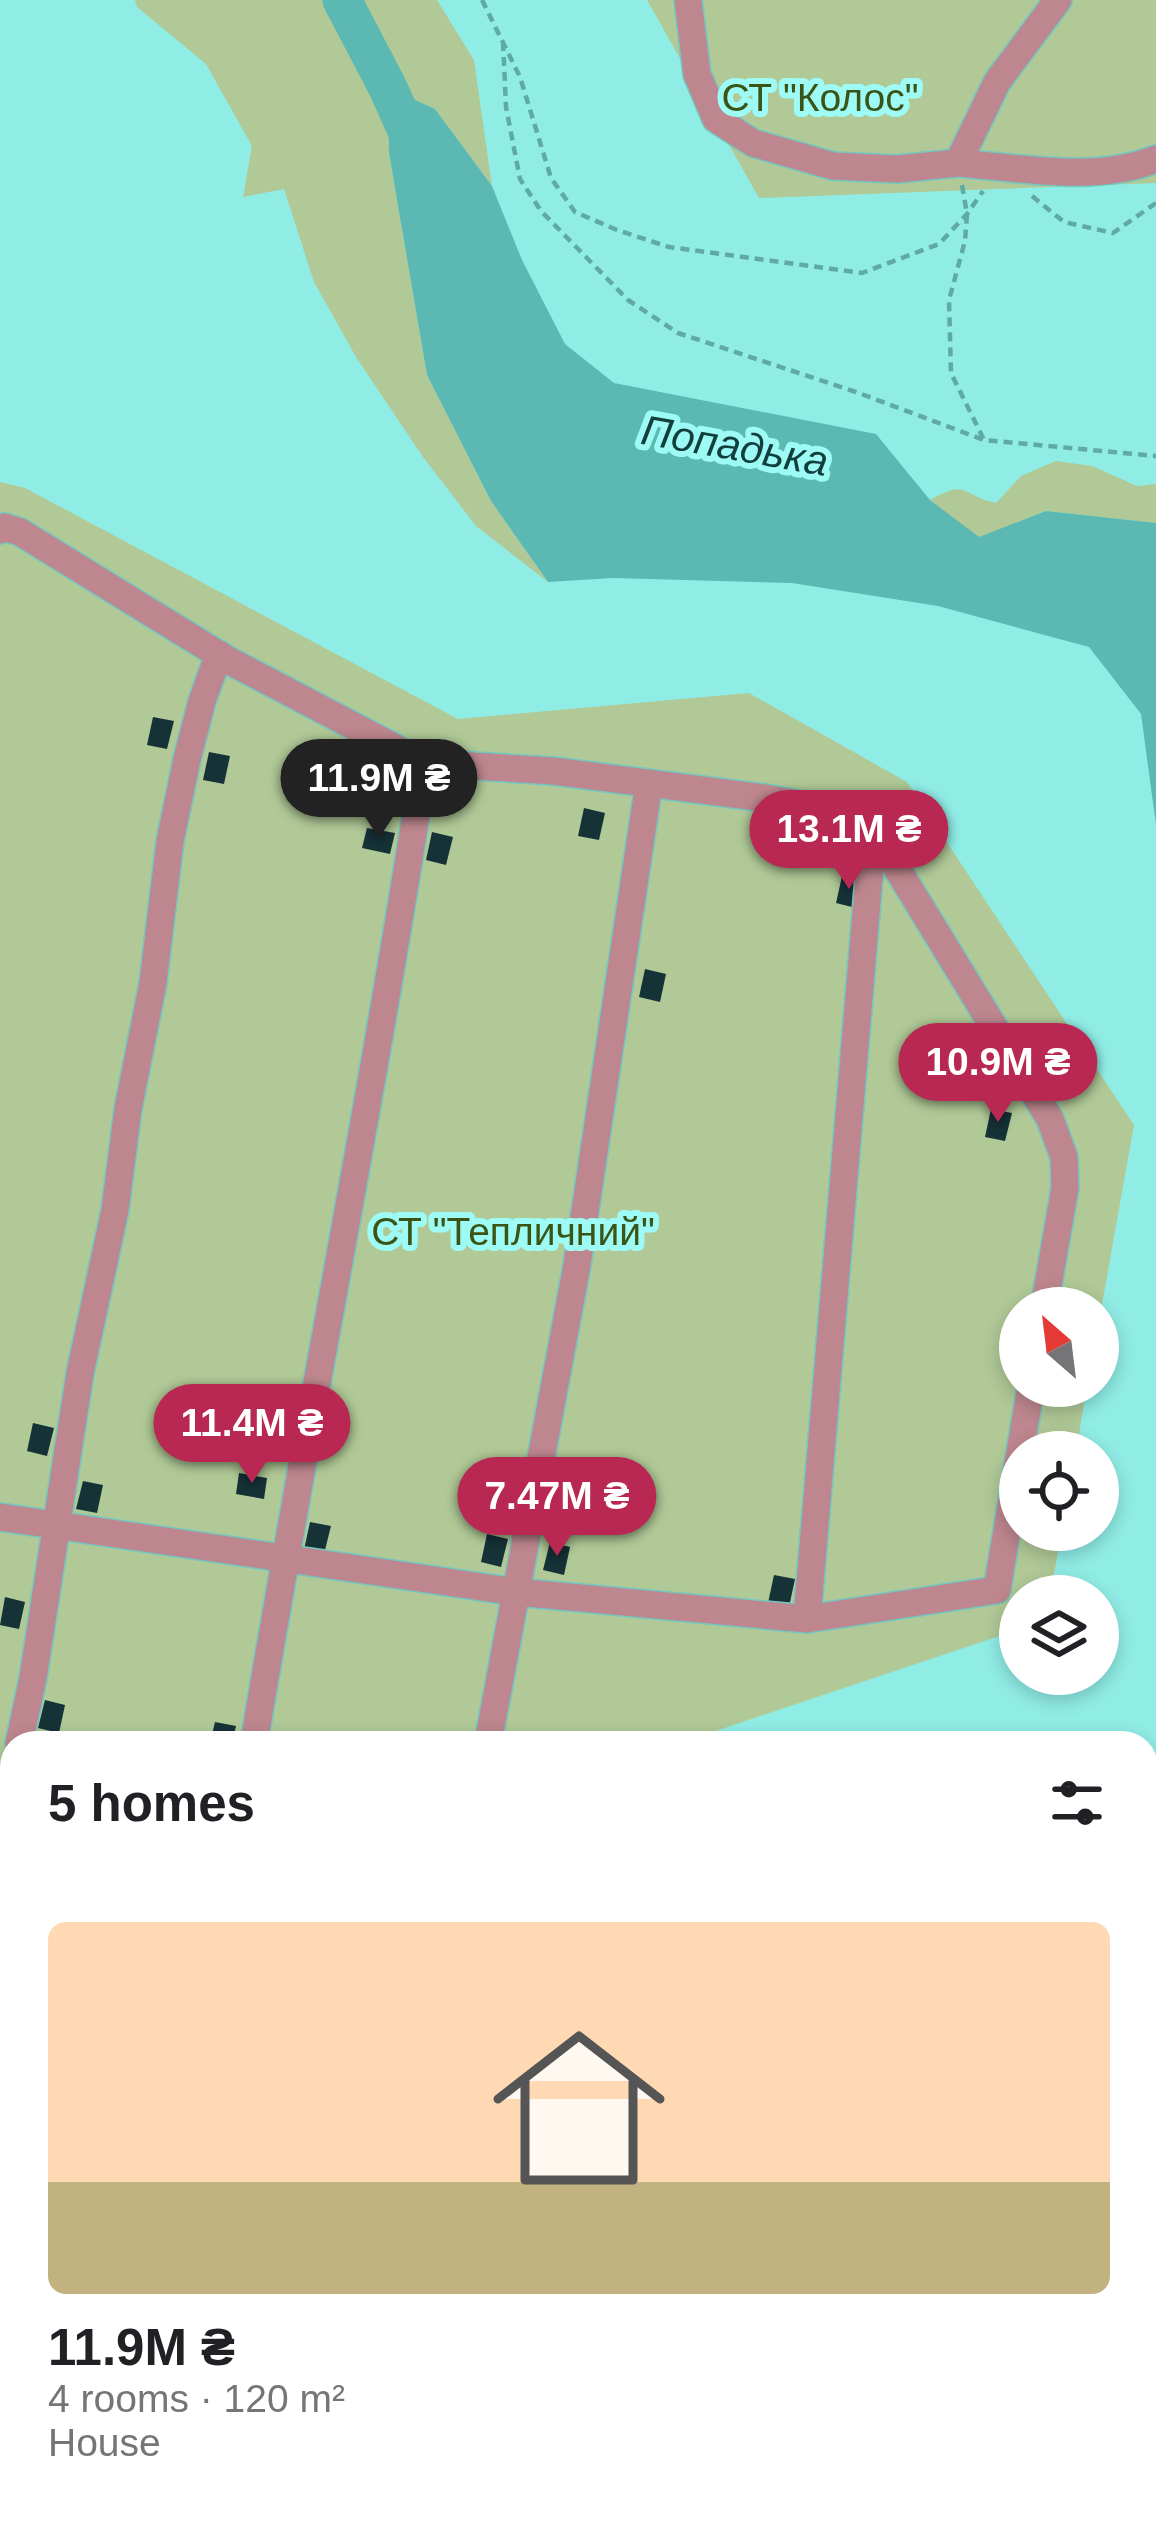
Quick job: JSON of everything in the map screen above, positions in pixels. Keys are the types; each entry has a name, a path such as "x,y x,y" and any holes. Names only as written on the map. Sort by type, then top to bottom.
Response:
{"street":[{"path":"688,0 697,74 716,119 752,143 833,166 897,169 958,163 1065,172 1130,169 1156,160"},
{"path":"958,163 997,82 1058,0"},
{"path":"2,527 20,532 219,654 424,763 553,771 859,815 874,829 1050,1119 1064,1157 1065,1188 1048,1287"},
{"path":"22,1731 80,1373 115,1210 128,1109 153,983 170,841 197,720 219,654"},
{"path":"256,1731 424,763"},
{"path":"490,1731 577,1265 650,783"},
{"path":"807,1619 874,829"},
{"path":"0,1517 516,1592 807,1619 997,1589 1027,1407"}],"path":[{"path":"482,0 520,77 551,178 575,212 617,230 668,247 862,272 939,244 992,182"},
{"path":"502,38 506,106 520,178 541,211 628,300 678,333 984,440 1156,456"},
{"path":"958,163 967,214 949,300 950,373 984,440"},
{"path":"1030,195 1064,222 1113,233 1156,202"}],"green space":[{"path":"135,0 437,0 474,60 492,186 435,109 388,89 389,153 427,375 491,501 548,582 476,526 423,457 356,357 314,282 284,189 243,197 252,146 206,64 137,7"},
{"name":"СТ \"Колос\"","path":"647,0 1156,0 1156,183 759,198"},
{"path":"1056,461 1092,466 1137,486 1156,484 1156,523 1046,511 979,538 930,500 959,489 996,503 1021,476"},
{"name":"СТ \"Тепличний\"","path":"0,482 25,488 458,719 749,693 907,782 1134,1125 1105,1287 999,1287 999,1407 1084,1407 1080,1431 999,1431 999,1551 1058,1551 1054,1575 999,1575 999,1636 716,1731 0,1731"}],"water":[{"path":"388,88 435,109 492,186 522,260 565,344 614,383 876,434 930,500 979,537 1046,511 1156,523 1156,825 1141,714 1089,647 938,606 792,583 613,578 548,582 491,501 427,375 389,153"}],"building":[{"path":"153,717 174,721 167,749 147,745"},
{"path":"209,752 230,756 224,784 203,780"},
{"path":"584,808 605,813 599,840 578,836"},
{"path":"367,828 395,833 390,854 362,848"},
{"path":"432,832 453,837 446,865 426,860"},
{"path":"842,876 862,880 856,908 836,903"},
{"path":"645,969 666,974 660,1002 639,997"},
{"path":"991,1109 1012,1113 1005,1141 985,1137"},
{"path":"33,1423 54,1428 47,1456 27,1451"},
{"path":"239,1473 267,1478 264,1499 236,1494"},
{"path":"83,1481 103,1485 97,1513 76,1509"},
{"path":"310,1522 331,1526 324,1554 304,1550"},
{"path":"487,1534 508,1539 501,1567 481,1562"},
{"path":"550,1542 570,1547 564,1575 543,1570"},
{"path":"774,1575 795,1579 789,1607 768,1603"},
{"path":"5,1597 25,1602 19,1629 0,1625"},
{"path":"45,1700 65,1705 59,1731 38,1728"},
{"path":"215,1722 236,1726 235,1731 213,1731"}],"waterway":[{"name":"Попадька","path":"342,0 409,135"}]}
